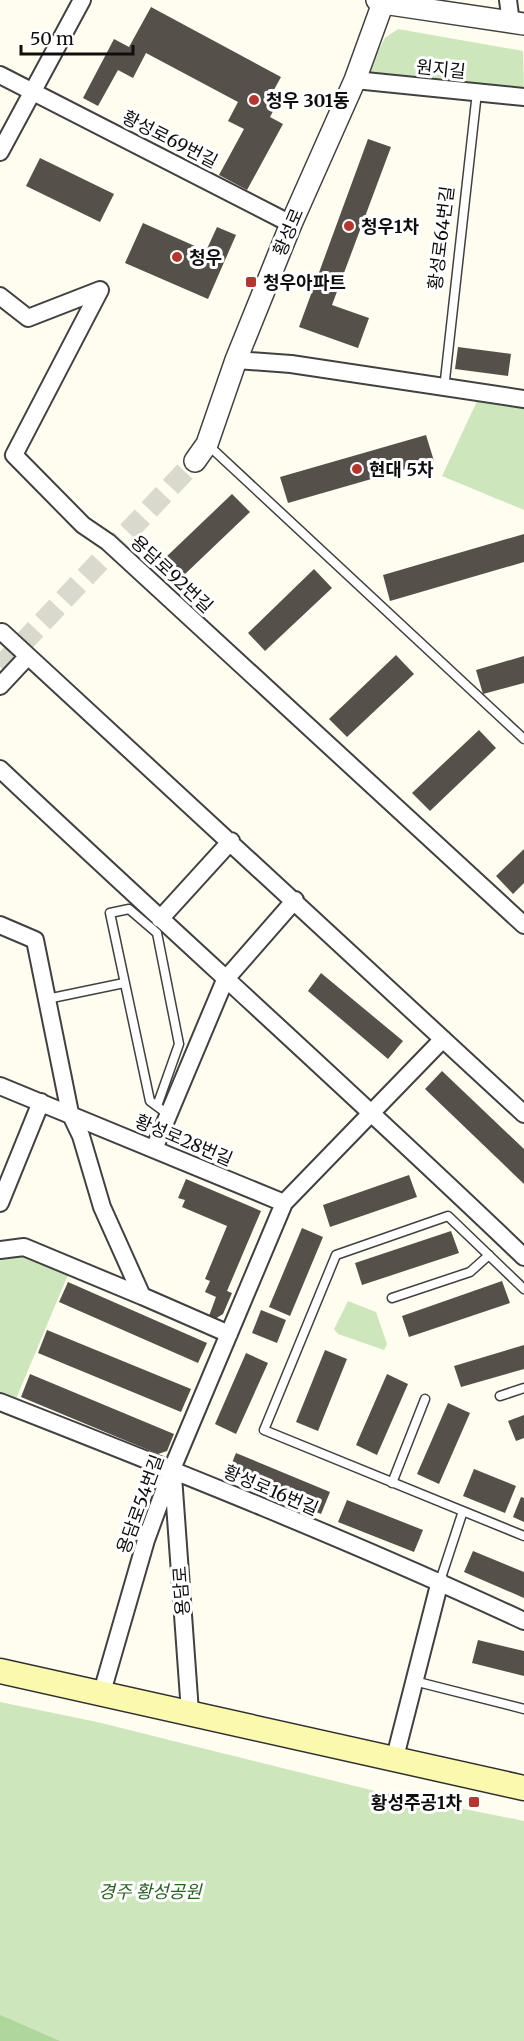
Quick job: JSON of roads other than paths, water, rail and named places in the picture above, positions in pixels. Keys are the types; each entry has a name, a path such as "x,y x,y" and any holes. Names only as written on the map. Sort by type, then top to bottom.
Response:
{"main road":[{"path":"0,1671 190,1712 394,1761 524,1788"}],"street":[{"path":"0,152 30,92 82,0"},
{"path":"508,0 518,24"},
{"path":"380,2 518,24"},
{"name":"황성로","path":"201,452 291,224 355,80 380,2"},
{"name":"황성로69번길","path":"0,75 291,224"},
{"name":"원지길","path":"355,80 524,97"},
{"name":"용담로92번길","path":"0,296 28,318 100,290 14,455 83,525 108,542 524,925"},
{"path":"236,360 291,364 444,389 524,399"},
{"path":"3,638 28,656 295,900 524,1114"},
{"path":"0,686 28,656"},
{"path":"0,770 225,980 372,1112 524,1257"},
{"path":"160,919 231,842"},
{"path":"154,1149 163,1110 225,980 295,900"},
{"path":"0,925 35,940 70,1113 81,1136 102,1207 127,1269 142,1296"},
{"name":"용담로54번길","path":"102,1692 146,1539 172,1469 284,1203 443,1039"},
{"name":"황성로28번길","path":"0,1086 284,1203"},
{"path":"0,1203 41,1102"},
{"path":"0,1250 24,1247 229,1334"},
{"name":"황성로16번길","path":"0,1402 172,1469 440,1581 524,1621"},
{"name":"용담로","path":"172,1469 190,1712"},
{"path":"394,1761 440,1581"}],"lane":[{"name":"황성로64번길","path":"444,389 477,92"},
{"path":"201,452 524,739"},
{"path":"129,909 157,933 179,1044 163,1110 150,1101 110,913 129,909"},
{"path":"47,999 124,983"},
{"path":"524,1289 448,1216 336,1255 264,1430 524,1536"},
{"path":"392,1298 470,1272 489,1255"},
{"path":"500,1396 524,1388"},
{"path":"392,1483 425,1399"},
{"path":"440,1581 463,1511"},
{"path":"414,1681 524,1709"}],"tunnel":[{"path":"0,667 195,461"}],"place":[{"name":"청우 301동","path":"254,100"},
{"name":"청우1차","path":"349,226"},
{"name":"청우","path":"177,257"},
{"name":"청우아파트","path":"251,282"},
{"name":"현대 5차","path":"357,469"},
{"name":"황성주공1차","path":"474,1802"}],"park label":[{"name":"경주 황성공원","path":"150,1891"}]}
